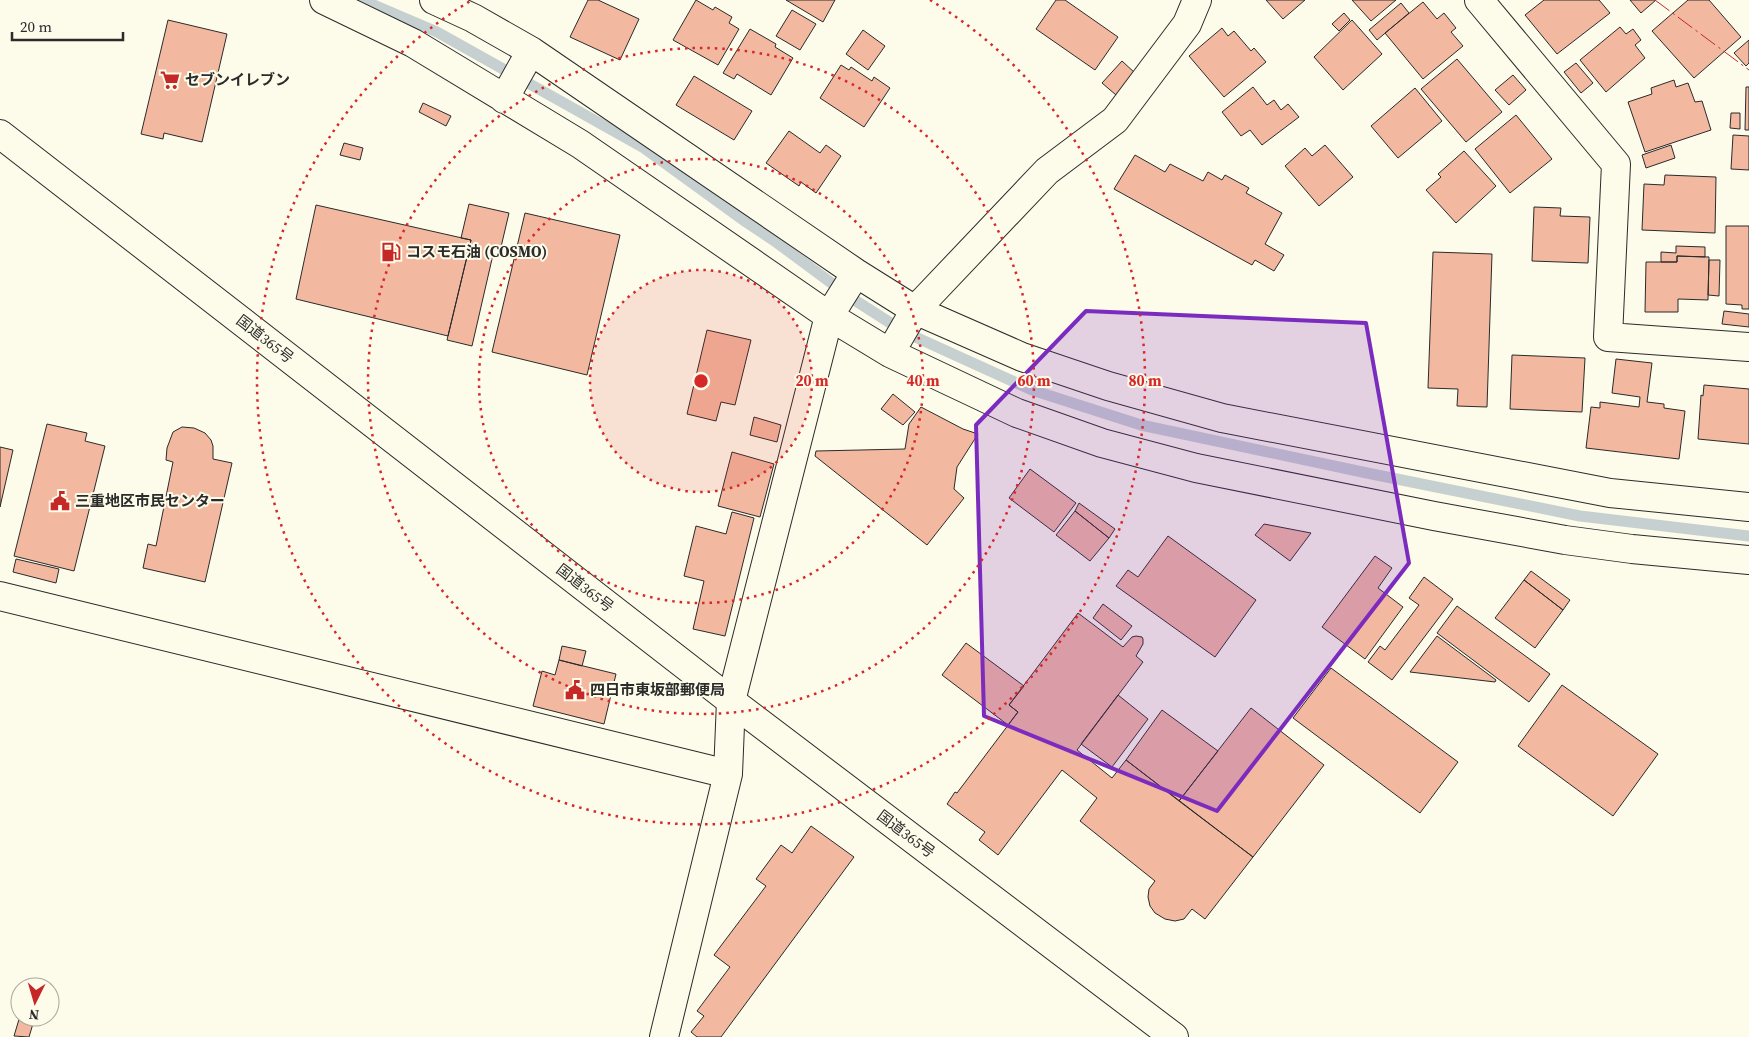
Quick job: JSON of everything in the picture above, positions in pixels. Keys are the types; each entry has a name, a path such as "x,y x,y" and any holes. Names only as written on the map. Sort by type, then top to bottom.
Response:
{"main road":[{"path":"324,0 413,43 580,144 830,316 890,352 1017,412 1102,443 1196,468 1564,540 1632,549 1749,560"},
{"path":"434,0 473,18 531,51 856,273 915,310 1022,357 1108,386 1222,418 1610,494 1749,507"},
{"path":"890,352 915,310 1047,171 1116,120 1187,24 1196,0"},
{"path":"1478,0 1616,164 1608,337 1749,347"},
{"path":"504,98 531,51"},
{"name":"国道365号","path":"0,134 731,701 1174,1037"},
{"path":"664,1037 728,774 731,701 830,316 856,273"},
{"path":"0,596 728,774"}],"highlighted area":[{"path":"1086,311 1366,323 1409,563 1217,811 984,716 976,425"}],"building":[{"path":"588,0 598,0 639,19 620,60 570,37"},
{"path":"696,0 713,10 715,7 732,17 729,23 739,29 718,65 673,40"},
{"path":"786,0 835,0 823,22"},
{"path":"1056,0 1065,0 1118,37 1095,70 1036,29"},
{"path":"1266,0 1305,0 1283,19"},
{"path":"1352,0 1396,0 1371,21"},
{"path":"1544,0 1599,0 1610,13 1557,54 1525,15"},
{"path":"1630,0 1656,0 1641,13"},
{"path":"1688,0 1709,0 1741,37 1694,78 1652,31"},
{"path":"1423,2 1437,19 1444,13 1456,28 1451,32 1463,46 1423,79 1385,33"},
{"path":"1401,3 1409,13 1377,40 1369,30"},
{"path":"792,10 816,24 800,50 776,36"},
{"path":"1344,13 1350,20 1339,31 1332,24"},
{"path":"168,20 227,34 202,142 164,133 163,139 141,134"},
{"path":"1352,20 1382,54 1343,90 1314,57"},
{"path":"1620,27 1626,34 1633,29 1641,40 1635,45 1645,58 1606,92 1580,60"},
{"path":"1222,28 1228,36 1234,31 1251,51 1254,48 1266,62 1224,97 1189,56"},
{"path":"750,29 776,44 775,47 793,58 771,95 737,74 734,79 723,73"},
{"path":"863,30 885,46 868,70 846,54"},
{"path":"1749,40 1749,63 1746,66 1734,53"},
{"path":"1457,59 1502,112 1466,142 1421,89"},
{"path":"1122,61 1135,73 1116,95 1102,83"},
{"path":"1576,63 1593,83 1581,93 1564,72"},
{"path":"841,65 849,70 851,67 872,81 874,77 890,88 864,127 820,98"},
{"path":"1513,75 1526,90 1509,105 1495,90"},
{"path":"694,76 752,111 734,140 676,105"},
{"path":"1674,80 1676,87 1688,83 1695,102 1702,101 1711,130 1645,152 1628,102 1652,94 1651,88"},
{"path":"1253,87 1267,105 1274,100 1281,110 1288,104 1299,117 1262,145 1250,130 1241,136 1222,112"},
{"path":"1746,87 1749,87 1749,130 1745,130"},
{"path":"1415,88 1442,121 1398,158 1371,126"},
{"path":"423,103 451,116 446,126 419,112"},
{"path":"1731,113 1740,113 1740,129 1730,128"},
{"path":"1516,115 1552,159 1510,193 1475,149"},
{"path":"789,131 820,153 826,145 841,156 816,193 801,182 799,186 766,163"},
{"path":"1733,135 1749,136 1749,170 1731,169"},
{"path":"344,143 363,148 360,160 340,155"},
{"path":"1325,145 1353,177 1319,206 1285,166 1305,148 1312,156"},
{"path":"1671,145 1675,158 1646,168 1642,155"},
{"path":"1464,151 1496,186 1456,223 1426,190 1441,177 1438,174"},
{"path":"1135,155 1165,172 1170,164 1203,181 1208,172 1222,180 1225,175 1249,188 1246,193 1282,213 1265,244 1284,255 1274,271 1255,260 1252,265 1114,189"},
{"path":"1665,175 1716,177 1715,233 1642,230 1644,184 1664,185"},
{"path":"469,204 509,213 501,247 495,246 472,346 447,340 471,240 461,238"},
{"path":"316,205 471,240 448,336 296,299"},
{"path":"1534,207 1561,208 1560,216 1590,217 1588,263 1532,261"},
{"path":"525,213 620,235 587,375 492,352"},
{"path":"1726,226 1749,226 1749,309 1742,309 1742,305 1726,304"},
{"path":"1676,246 1705,247 1705,257 1677,256 1677,262 1661,262 1661,252 1676,253"},
{"path":"1433,252 1492,254 1487,407 1457,406 1458,389 1428,388"},
{"path":"1677,256 1709,257 1708,300 1678,299 1678,312 1645,312 1646,262 1677,262"},
{"path":"1709,260 1720,260 1719,296 1708,295"},
{"path":"1724,311 1749,314 1749,327 1722,324"},
{"path":"707,330 751,340 735,405 721,402 716,421 687,414"},
{"path":"1512,355 1585,358 1582,412 1510,409"},
{"path":"1616,359 1652,363 1647,402 1664,404 1664,408 1685,411 1679,459 1586,448 1591,407 1600,408 1600,402 1639,407 1640,397 1612,393"},
{"path":"1704,385 1749,389 1749,444 1698,439 1701,395 1703,396"},
{"path":"893,394 915,412 903,425 881,409"},
{"path":"921,407 963,429 978,434 957,467 954,489 964,498 927,545 815,456 816,451 905,449 909,424"},
{"path":"754,417 781,425 777,442 750,435"},
{"name":"三重地区市民センター","path":"47,424 87,433 85,441 105,446 74,571 14,556"},
{"path":"182,427 194,428 205,433 213,446 213,459 232,463 205,582 143,568 148,544 156,546 173,462 166,460 167,448 173,432"},
{"path":"0,447 13,450 0,507"},
{"path":"732,452 774,464 760,517 718,506"},
{"path":"1030,469 1076,503 1054,532 1009,498"},
{"path":"1079,503 1115,529 1109,538 1075,511"},
{"path":"1075,511 1109,538 1090,561 1056,535"},
{"path":"732,512 754,518 725,636 693,629 704,581 684,576 696,526 726,534"},
{"path":"1264,524 1311,533 1290,561 1255,535"},
{"path":"1168,536 1256,600 1215,657 1116,586 1128,570 1138,577"},
{"path":"1375,556 1392,568 1378,588 1403,607 1365,659 1322,627"},
{"path":"16,559 59,569 56,583 13,572"},
{"path":"1531,571 1570,600 1563,610 1524,580"},
{"path":"1424,577 1453,599 1392,680 1368,662 1380,646 1385,650 1419,605 1409,598"},
{"path":"1524,580 1563,610 1535,648 1495,618"},
{"path":"1103,604 1132,626 1121,640 1093,618"},
{"path":"1457,606 1550,674 1529,702 1437,633"},
{"path":"1078,613 1123,647 1132,637 1142,637 1143,644 1136,656 1143,662 1077,750 1112,778 1126,760 1253,857 1205,919 1192,909 1184,919 1175,921 1165,919 1155,913 1150,906 1148,897 1149,889 1155,881 1080,821 1097,798 1062,770 998,855 979,840 985,832 947,804 1018,712 1009,705"},
{"path":"1437,636 1496,680 1495,682 1410,672"},
{"path":"966,643 1024,686 1009,705 1018,712 1008,725 942,675"},
{"path":"562,646 586,651 582,666 559,660"},
{"name":"四日市東坂部郵便局","path":"559,660 616,674 604,724 533,706 542,671 555,675"},
{"path":"1331,668 1458,762 1420,813 1293,718"},
{"path":"1562,685 1658,754 1613,816 1518,746"},
{"path":"1118,695 1148,719 1112,767 1081,744"},
{"path":"1251,708 1324,765 1253,857 1179,801"},
{"path":"1162,710 1218,751 1179,801 1126,760"},
{"path":"811,826 854,857 721,1037 697,1037 691,1032 704,1016 697,1011 730,967 714,955 766,886 756,879 781,845 792,853"},
{"path":"17,1027 32,1027 29,1037 14,1036"}],"waterway":[{"path":"362,0 437,32 644,148 853,299 892,324 911,335 1032,390 1141,425 1367,473 1580,516 1749,536"}],"power":[{"path":"1655,0 1749,70"}],"place":[{"name":"セブンイレブン","path":"170,80"},
{"name":"コスモ石油 (COSMO)","path":"391,252"},
{"name":"三重地区市民センター","path":"60,501"},
{"name":"四日市東坂部郵便局","path":"575,690"}]}
